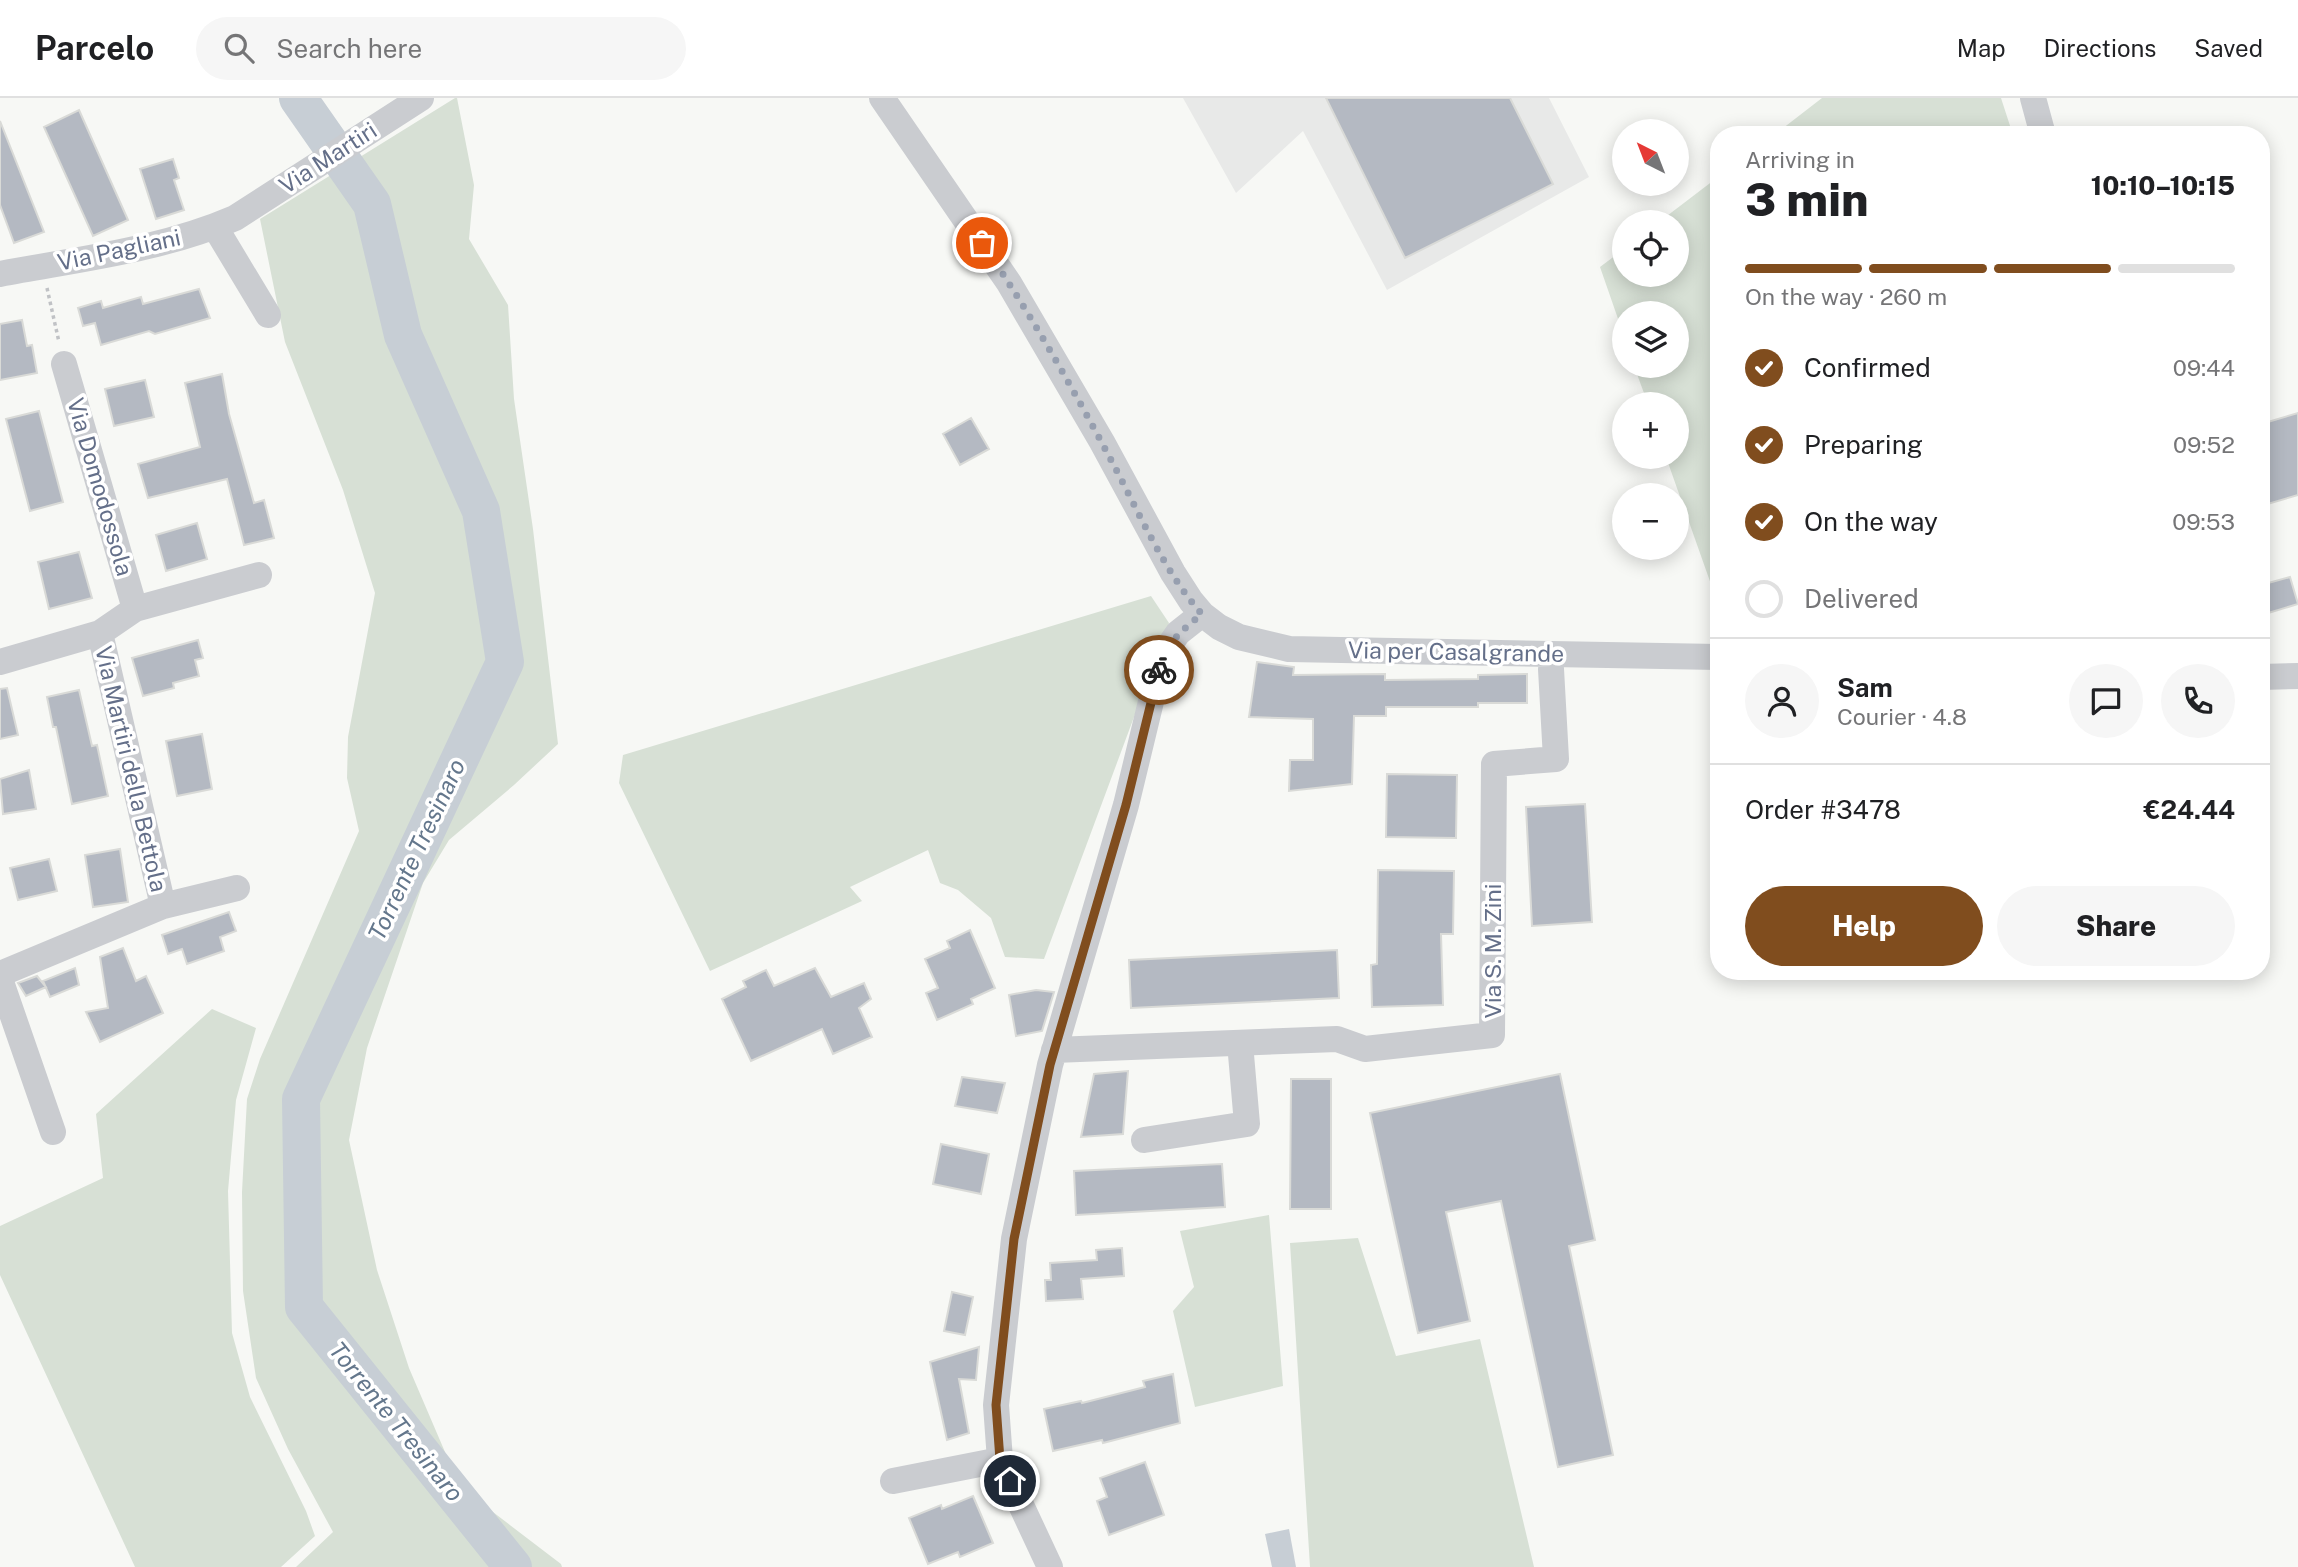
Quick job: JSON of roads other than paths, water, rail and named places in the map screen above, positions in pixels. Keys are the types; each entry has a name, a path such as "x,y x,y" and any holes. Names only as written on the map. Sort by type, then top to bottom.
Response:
{"street":[{"name":"Via Martiri","path":"225,222 421,98"},
{"path":"882,98 1009,283 1102,442 1172,573 1202,614 1178,633 1162,656 1126,805 1054,1051 1014,1239 996,1405 1000,1460 1050,1567"},
{"path":"2033,98 2041,126"},
{"name":"Via Pagliani","path":"0,274 174,240 225,222"},
{"path":"225,222 268,315"},
{"name":"Via Domodossola","path":"64,364 135,609"},
{"path":"0,662 100,632 135,609 259,575"},
{"name":"Via per Casalgrande","path":"1202,614 1239,637 1289,649 1710,657"},
{"name":"Via Martiri della Bettola","path":"100,632 163,906"},
{"name":"Via S. M. Zini","path":"1054,1051 1338,1039 1365,1049 1492,1035 1494,764 1556,759 1551,669"},
{"path":"2270,677 2298,676"},
{"path":"52,1132 0,976 163,906 237,888"},
{"path":"1144,1140 1247,1124 1240,1043"},
{"path":"893,1481 1000,1460"}],"waterway":[{"name":"Torrente Tresinaro","path":"298,98 372,204 403,335 481,511 505,662 301,1099 304,1307 513,1567"}]}
